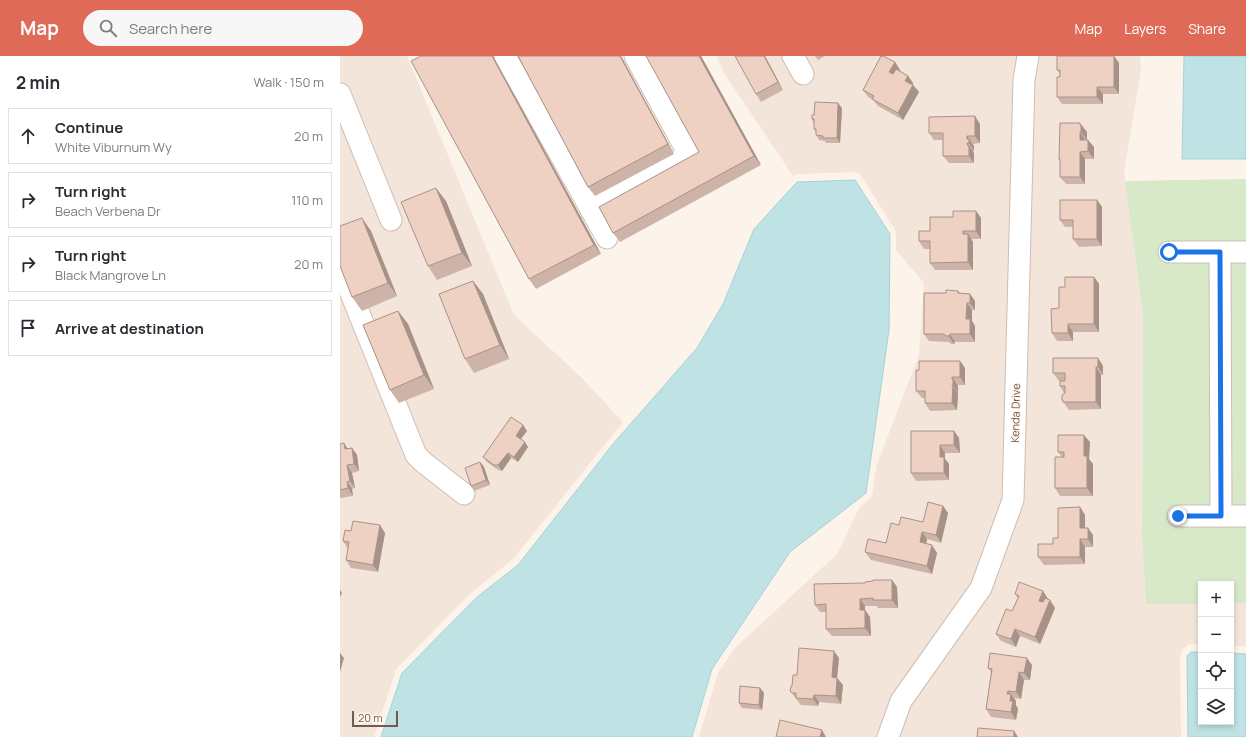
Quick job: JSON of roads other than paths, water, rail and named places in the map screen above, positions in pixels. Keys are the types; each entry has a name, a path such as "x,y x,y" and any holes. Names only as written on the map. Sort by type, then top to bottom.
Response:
{"street":[{"path":"504,56 607,238"},
{"path":"591,210 689,155 635,56"},
{"path":"793,56 803,74"},
{"name":"Kenda Drive","path":"888,737 901,701 981,588 1013,500 1024,80 1028,56"},
{"path":"340,94 391,220"},
{"path":"1169,252 1246,252"},
{"path":"1220,252 1221,516"},
{"path":"340,266 416,455 464,494"},
{"path":"1178,516 1246,516"}],"water":[{"path":"1184,56 1246,56 1246,159 1182,159"},
{"path":"855,180 890,234 889,330 866,493 790,552 712,669 692,737 381,737 402,673 477,597 518,565 613,444 697,348 723,304 754,229 797,182"},
{"path":"1191,652 1198,652 1198,725 1234,725 1234,653 1246,654 1246,737 1188,737 1187,656"}]}
